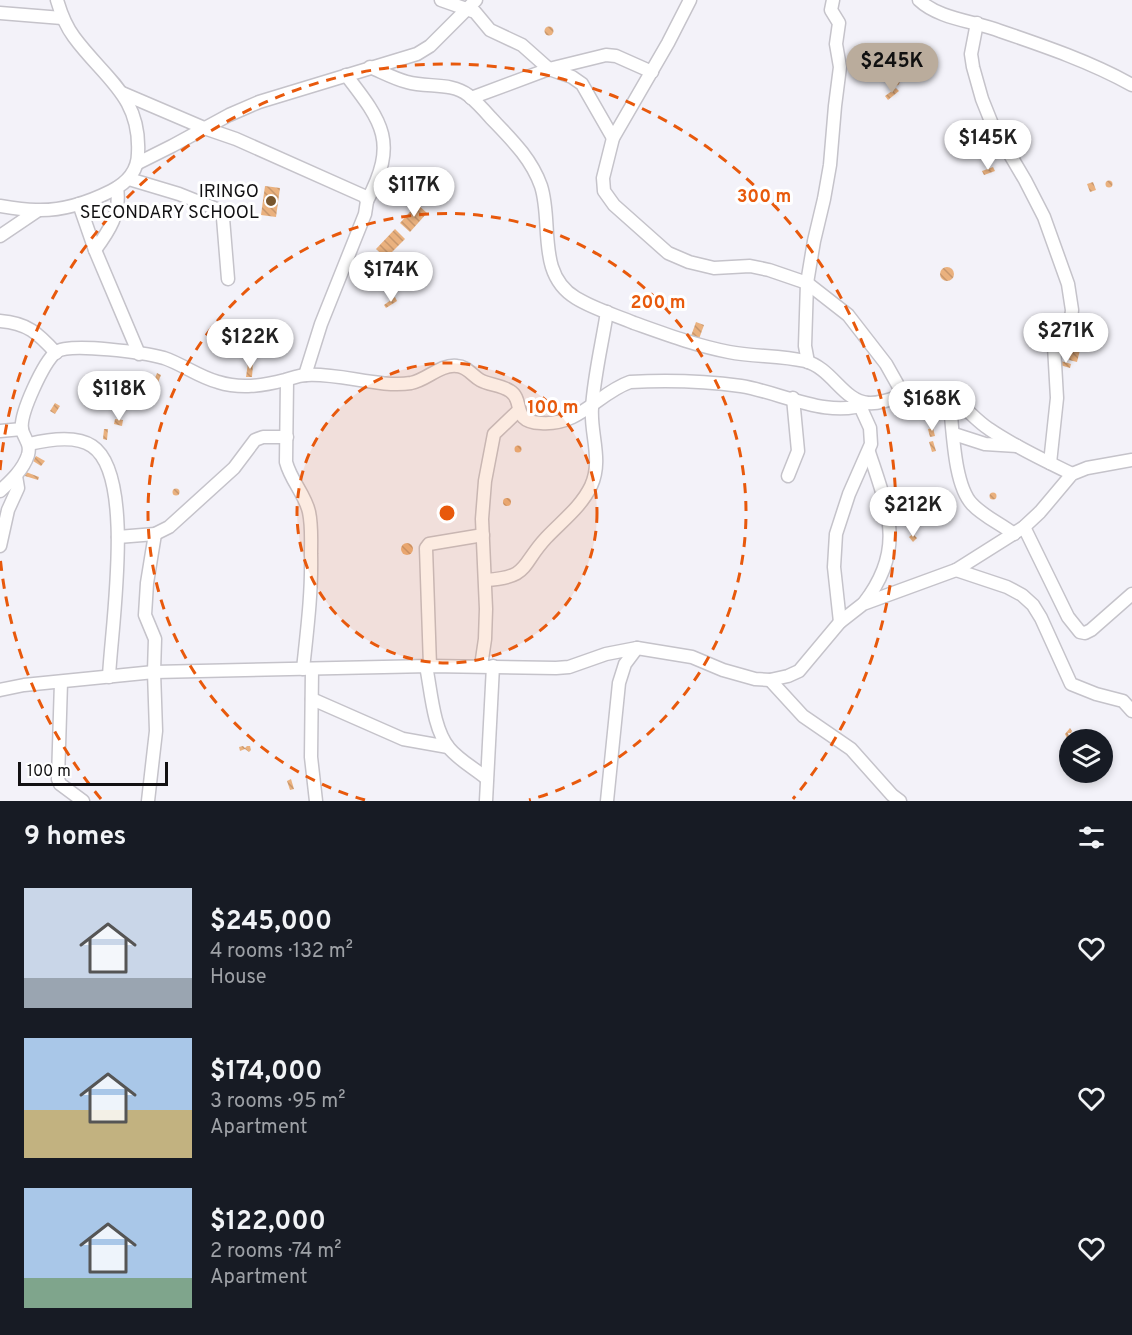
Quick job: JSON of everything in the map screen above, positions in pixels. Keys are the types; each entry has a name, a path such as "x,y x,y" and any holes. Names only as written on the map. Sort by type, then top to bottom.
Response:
{"street":[{"path":"0,206 37,211 79,204 117,188 129,179 138,163 139,141 135,117 122,93 85,51 62,18 57,0"},
{"path":"441,0 472,4"},
{"path":"690,0 652,72 613,138 603,178 604,191 614,205 658,246 678,258 714,268 750,266 807,283 848,315 886,364 904,396"},
{"path":"808,362 805,346 807,283 830,165 834,106 840,67 836,45 839,23 831,10 833,0"},
{"path":"920,1 933,10 977,23 1062,55 1132,86"},
{"path":"138,163 259,102 417,54 472,4"},
{"path":"472,4 475,12 490,30 522,45 549,69 572,77 582,84 613,138"},
{"path":"0,13 62,18"},
{"path":"977,23 971,54 982,99 992,124 1044,217 1068,284 1071,319 1054,346 1057,398 1050,463"},
{"path":"471,98 549,69 606,55 616,56 652,72"},
{"path":"0,690 24,685 154,672 428,666 542,669 569,667 606,654 637,648 677,653 738,675 770,680 799,671 840,622 863,604 881,579 890,550 888,512 870,452 871,436 864,405 850,396 825,371 808,362 782,356 732,353 703,346 607,312 575,297 563,288 551,264 546,206 541,187 532,164 516,143 462,91 450,87 407,82 370,67"},
{"path":"305,375 321,324 382,166 384,145 382,127 374,111 346,75"},
{"path":"122,93 204,128 236,138 356,191 367,201"},
{"path":"129,179 179,194 219,210 223,218 228,279"},
{"path":"95,250 114,220 119,199 117,188"},
{"path":"79,204 95,250 139,354"},
{"path":"0,236 37,211"},
{"path":"486,580 512,577 519,573 546,538 585,497 592,484 596,468 592,407 607,312"},
{"path":"0,321 21,323 30,328 56,352"},
{"path":"0,491 16,476 27,456 29,444 22,429 30,397 56,352 76,347 161,357 216,382 234,386 250,386 305,375 405,383 425,378 454,365 462,366 482,381 509,390 514,395 524,419 542,424 570,418 592,407 618,386 636,381 731,385 838,408 864,405 931,390 949,397 990,430 1072,474"},
{"path":"287,380 286,462 289,474 305,500 310,525 308,669 312,699 311,756 316,801"},
{"path":"949,397 958,472 965,495 974,506 1019,531 1068,617 1080,632 1085,633 1091,630 1132,594"},
{"path":"788,476 798,451 793,399"},
{"path":"486,801 487,666 483,502 491,443 495,434 519,411"},
{"path":"0,430 22,429"},
{"path":"954,434 985,444 1017,446"},
{"path":"118,537 155,534 170,527 234,468 255,440 264,437 287,437"},
{"path":"29,444 42,441 83,442 92,446 107,466 113,484 118,537 109,677"},
{"path":"840,622 834,567 836,534 849,494 870,452"},
{"path":"863,604 956,570 1019,531 1040,512 1072,474 1087,468 1132,460"},
{"path":"0,546 8,510 18,488 16,476"},
{"path":"148,801 156,731 155,634 145,615 147,583 155,534"},
{"path":"483,535 429,544 426,548 428,666 436,720 448,747 486,778"},
{"path":"956,570 1007,587 1022,595 1033,605 1041,618 1071,684 1123,701 1132,711"},
{"path":"607,801 619,683 625,664 637,648"},
{"path":"770,680 803,716 851,749 900,801"},
{"path":"61,682 58,779 60,784 83,801"},
{"path":"312,699 403,739 448,747"}],"building":[{"path":"549,26 554,31 549,36 544,31"},
{"path":"896,79 899,82 896,85 893,82"},
{"path":"896,88 899,91 888,100 885,96"},
{"path":"993,167 995,171 984,175 982,171"},
{"path":"1109,180 1113,184 1109,188 1105,184"},
{"path":"1093,182 1096,190 1090,192 1087,184"},
{"name":"IRINGO SECONDARY SCHOOL","path":"265,186 280,188 276,217 261,215"},
{"path":"434,187 443,195 433,205 424,197"},
{"path":"417,204 427,213 410,232 400,223"},
{"path":"395,229 405,239 386,258 376,249"},
{"path":"371,256 381,266 363,284 353,274"},
{"path":"947,267 952,269 954,274 952,279 947,281 942,279 940,274 942,269"},
{"path":"395,297 397,301 386,308 384,305"},
{"path":"696,322 704,325 699,339 691,336"},
{"path":"1090,331 1094,335 1090,339 1086,335"},
{"path":"1072,349 1080,350 1077,362 1069,360"},
{"path":"1061,361 1071,364 1070,368 1060,365"},
{"path":"248,363 253,364 252,377 246,377"},
{"path":"157,373 161,375 157,385 153,383"},
{"path":"55,403 60,406 55,414 50,411"},
{"path":"115,419 123,420 122,426 114,424"},
{"path":"933,428 935,436 930,437 928,429"},
{"path":"104,429 108,429 107,440 103,439"},
{"path":"933,441 936,451 932,452 929,442"},
{"path":"518,445 522,449 518,453 514,449"},
{"path":"36,456 45,461 41,466 33,461"},
{"path":"26,472 39,477 38,480 25,476"},
{"path":"176,489 179,492 176,495 173,492"},
{"path":"993,493 996,496 993,499 990,496"},
{"path":"507,498 511,502 507,506 503,502"},
{"path":"913,534 917,538 913,542 909,537"},
{"path":"407,543 413,549 407,555 401,549"},
{"path":"250,746 251,750 249,752 245,749 240,751 239,747 245,748"},
{"path":"291,779 294,789 290,790 287,781"}],"place":[{"name":"IRINGO SECONDARY SCHOOL","path":"271,201"}]}
